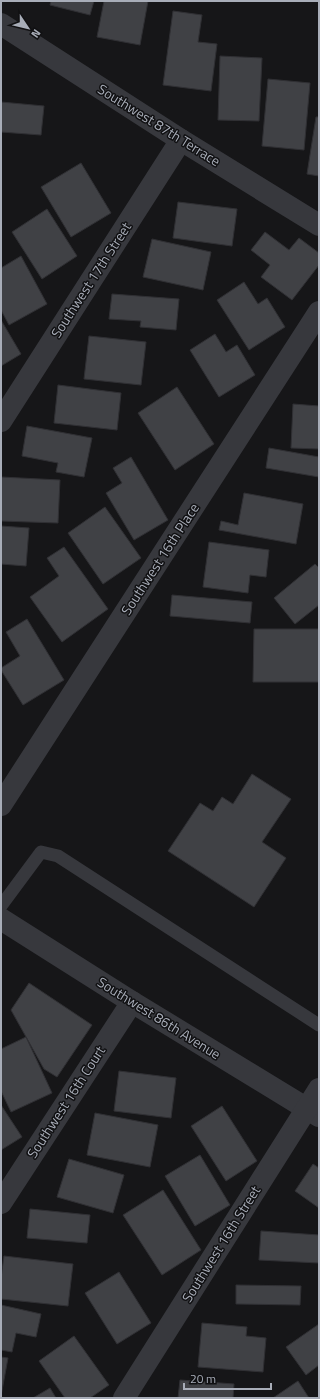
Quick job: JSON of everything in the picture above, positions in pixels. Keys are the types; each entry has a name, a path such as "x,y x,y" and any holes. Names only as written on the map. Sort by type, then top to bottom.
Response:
{"street":[{"name":"Southwest 87th Terrace","path":"3,29 319,225"},
{"name":"Southwest 17th Street","path":"1,421 181,140"},
{"name":"Southwest 16th Place","path":"1,806 319,312"},
{"name":"Southwest 86th Avenue","path":"1,919 132,1002 313,1112"},
{"name":"Southwest 16th Court","path":"1,1203 132,1002"},
{"name":"Southwest 16th Street","path":"124,1398 313,1112 319,1090"}],"lane":[{"path":"1,906 42,852 58,856 319,1025"}],"building":[{"path":"51,1 94,1 90,15 50,5"},
{"path":"104,1 148,1 140,45 97,37"},
{"path":"173,11 202,15 198,42 217,44 211,91 163,85"},
{"path":"220,56 262,58 259,121 218,120"},
{"path":"268,79 310,83 304,150 262,146"},
{"path":"1,102 44,106 41,135 1,132"},
{"path":"316,117 319,117 319,176 307,174"},
{"path":"81,163 111,213 71,237 41,187"},
{"path":"178,202 237,209 232,246 173,238"},
{"path":"47,209 77,256 42,279 12,232"},
{"path":"265,232 289,250 299,238 319,253 319,265 292,300 261,277 270,265 251,250"},
{"path":"152,239 211,252 203,290 143,277"},
{"path":"21,256 47,304 9,325 1,310 1,268"},
{"path":"244,282 258,304 267,298 285,327 249,350 217,300"},
{"path":"112,294 179,299 176,330 140,327 141,321 109,319"},
{"path":"1,320 21,354 1,366"},
{"path":"215,334 226,352 237,345 255,375 219,397 190,350"},
{"path":"89,336 146,342 141,385 84,379"},
{"path":"58,385 121,393 117,430 54,423"},
{"path":"177,387 214,444 175,470 138,413"},
{"path":"293,404 319,406 319,449 291,448"},
{"path":"27,426 92,438 84,477 56,472 58,463 22,456"},
{"path":"269,448 319,457 319,477 266,468"},
{"path":"131,457 168,520 134,540 106,493 122,483 113,468"},
{"path":"1,477 60,480 58,523 1,521"},
{"path":"244,493 303,504 296,544 219,530 221,521 238,525"},
{"path":"105,507 141,558 103,584 68,533"},
{"path":"1,526 29,528 26,566 1,564"},
{"path":"209,542 269,550 266,577 250,575 248,593 203,587"},
{"path":"64,547 108,609 62,642 30,597 59,576 47,558"},
{"path":"315,564 319,568 319,605 295,624 274,598"},
{"path":"172,595 252,602 250,623 170,616"},
{"path":"27,619 64,680 23,705 1,668 20,656 6,632"},
{"path":"254,629 319,629 319,682 253,682"},
{"path":"252,774 291,799 262,842 286,858 254,907 168,851 200,803 213,811 222,797 233,804"},
{"path":"29,983 92,1025 57,1077 44,1069 11,1010"},
{"path":"26,1037 52,1093 11,1112 1,1091 1,1049"},
{"path":"119,1071 176,1078 171,1118 114,1111"},
{"path":"1,1105 22,1137 1,1150"},
{"path":"222,1106 257,1161 226,1181 191,1126"},
{"path":"95,1113 158,1125 150,1167 87,1155"},
{"path":"200,1155 230,1205 195,1226 165,1176"},
{"path":"69,1159 124,1175 113,1213 57,1197"},
{"path":"313,1164 319,1168 319,1208 295,1191"},
{"path":"163,1190 201,1250 162,1275 123,1215"},
{"path":"30,1209 90,1215 87,1243 27,1238"},
{"path":"261,1231 319,1235 319,1263 259,1260"},
{"path":"4,1256 73,1264 68,1306 1,1299 1,1278"},
{"path":"119,1272 151,1323 117,1344 85,1293"},
{"path":"236,1285 301,1286 300,1305 236,1304"},
{"path":"1,1305 41,1314 36,1337 16,1333 12,1352 1,1350"},
{"path":"202,1323 247,1327 246,1336 266,1338 263,1372 198,1367"},
{"path":"319,1324 319,1365 306,1375 286,1347"},
{"path":"74,1336 109,1385 90,1398 65,1398 39,1361"},
{"path":"1,1357 8,1358 1,1396"},
{"path":"180,1380 234,1384 233,1398 178,1398"},
{"path":"298,1381 309,1398 273,1398"},
{"path":"50,1388 56,1398 33,1398"}]}
